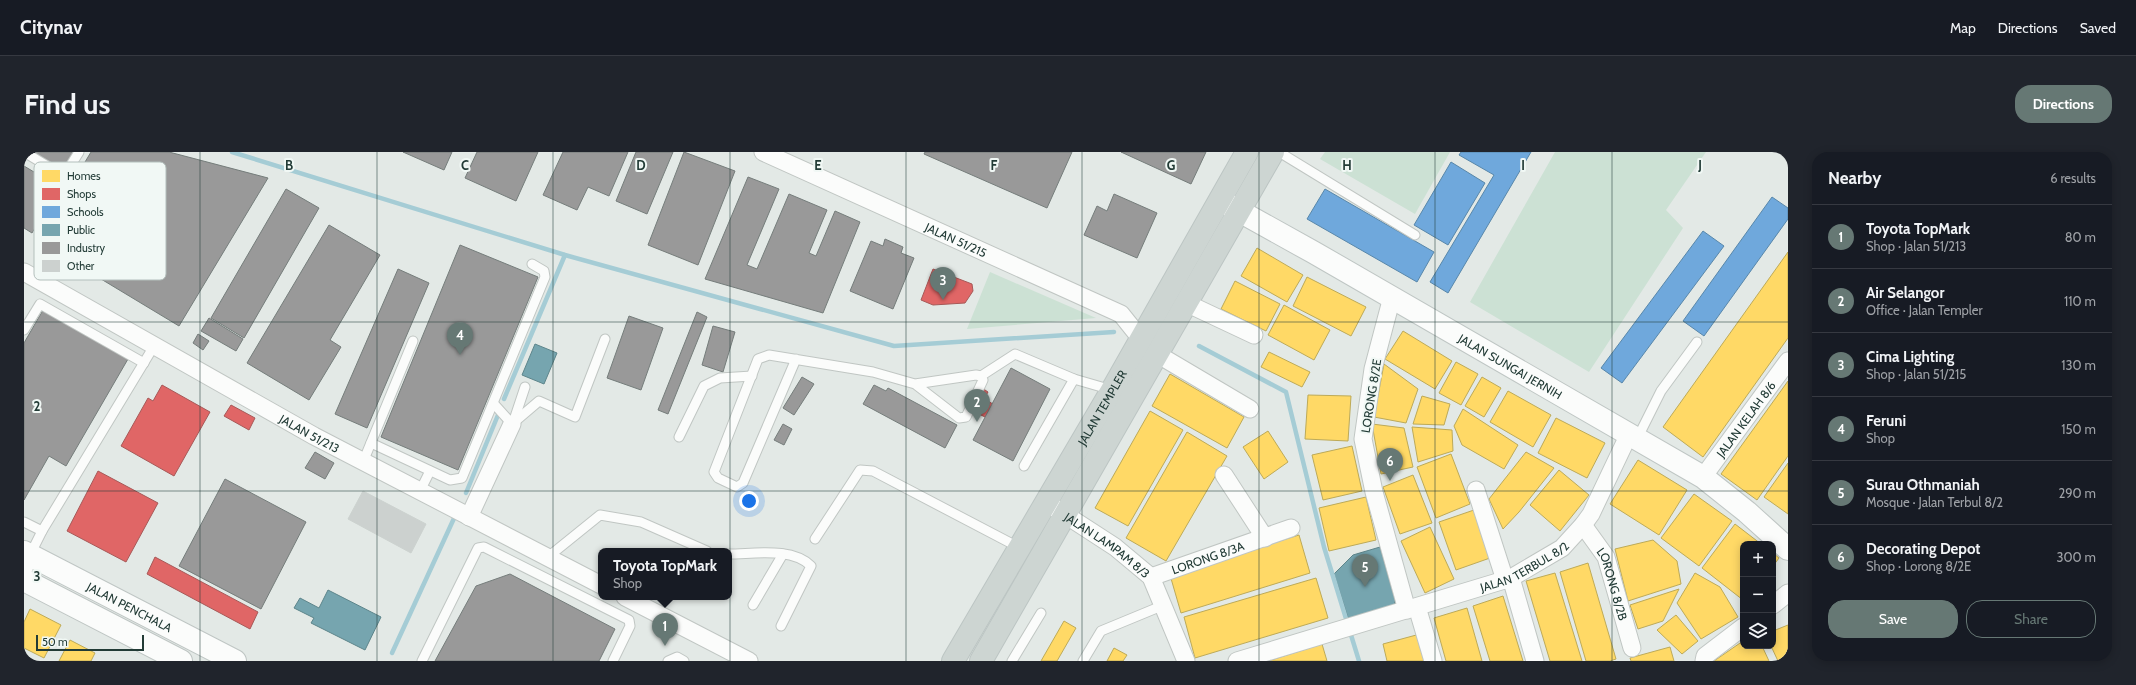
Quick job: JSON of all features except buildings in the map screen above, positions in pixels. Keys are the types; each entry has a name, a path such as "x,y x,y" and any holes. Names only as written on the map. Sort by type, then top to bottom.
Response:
{"main road":[{"name":"JALAN TEMPLER","path":"953,661 1112,390 1247,152"},
{"name":"JALAN TEMPLER","path":"981,661 1273,152"}],"street":[{"name":"JALAN 51/215","path":"763,152 1121,314 1141,339"},
{"name":"JALAN SUNGAI JERNIH","path":"1220,200 1392,297 1703,477 1747,512 1788,549"},
{"name":"JALAN 51/213","path":"24,272 34,278"},
{"name":"JALAN 51/213","path":"38,280 314,436 598,583"},
{"name":"LORONG 8/2E","path":"1392,297 1373,369 1363,439 1374,492 1412,609 1433,661"},
{"path":"1186,303 1254,335"},
{"path":"1157,354 1250,409"},
{"name":"JALAN KELAH 8/6","path":"1703,477 1788,361"},
{"path":"469,516 512,424"},
{"name":"JALAN TERBUL 8/2","path":"1237,661 1508,579 1562,548 1583,525 1591,514 1633,436"},
{"path":"1224,475 1265,538"},
{"path":"1476,490 1508,579 1535,661"},
{"name":"JALAN LAMPAM 8/3","path":"1046,502 1115,547 1151,577 1164,605 1186,661"},
{"name":"LORONG 8/2B","path":"1583,525 1606,557 1632,648"},
{"name":"LORONG 8/3A","path":"1151,577 1292,528"},
{"name":"JALAN PENCHALA","path":"26,558 235,661"},
{"path":"24,580 181,661"},
{"path":"1776,603 1788,593"},
{"path":"631,600 749,661"},
{"path":"1704,661 1705,656 1740,629"}],"lane":[{"path":"24,152 41,162"},
{"path":"72,162 78,152"},
{"path":"1279,152 1415,235"},
{"path":"371,443 450,480 462,478 494,404 545,277 544,271 532,264"},
{"path":"24,330 40,304 144,363"},
{"path":"512,424 539,401 575,417 604,339"},
{"path":"363,462 414,341"},
{"path":"1633,436 1661,391 1697,342"},
{"path":"26,558 154,346"},
{"path":"915,384 981,376 1015,354 1074,379 1112,390"},
{"path":"796,359 743,483 737,487 718,478 714,472 758,359 769,355 796,359 873,372 915,384 959,418 966,417 983,384 981,376"},
{"path":"679,436 704,386 720,378 752,376"},
{"path":"1024,466 1074,379"},
{"path":"512,424 525,387"},
{"path":"494,404 512,424"},
{"path":"815,539 860,470 873,470 1020,548"},
{"path":"420,491 430,471"},
{"path":"548,557 600,515 641,522 700,548"},
{"path":"24,522 42,531"},
{"path":"422,661 478,548 484,547 630,620 630,626 612,661"},
{"path":"732,554 783,554 804,558 811,566 781,626"},
{"path":"753,605 783,554"},
{"path":"1083,661 1101,631 1164,605"},
{"path":"1012,661 1041,613"},
{"path":"668,661 677,657 684,661"}],"green space":[{"path":"1325,152 1450,152 1415,214 1320,159"},
{"path":"1555,152 1706,152 1666,210 1683,228 1589,372 1470,302"},
{"path":"990,272 1096,318 967,329"}],"waterway":[{"path":"232,152 565,255 894,346 1114,332"},
{"path":"504,399 565,255"},
{"path":"1199,346 1286,392 1324,547 1359,661"},
{"path":"466,493 498,415"},
{"path":"392,653 456,514"}],"place":[{"name":"Cima Lighting","path":"943,300"},
{"name":"Feruni","path":"460,355"},
{"name":"Air Selangor","path":"977,422"},
{"name":"Decorating Depot","path":"1390,481"},
{"name":"Surau Othmaniah","path":"1365,587"},
{"name":"Toyota TopMark","path":"665,646"}]}
